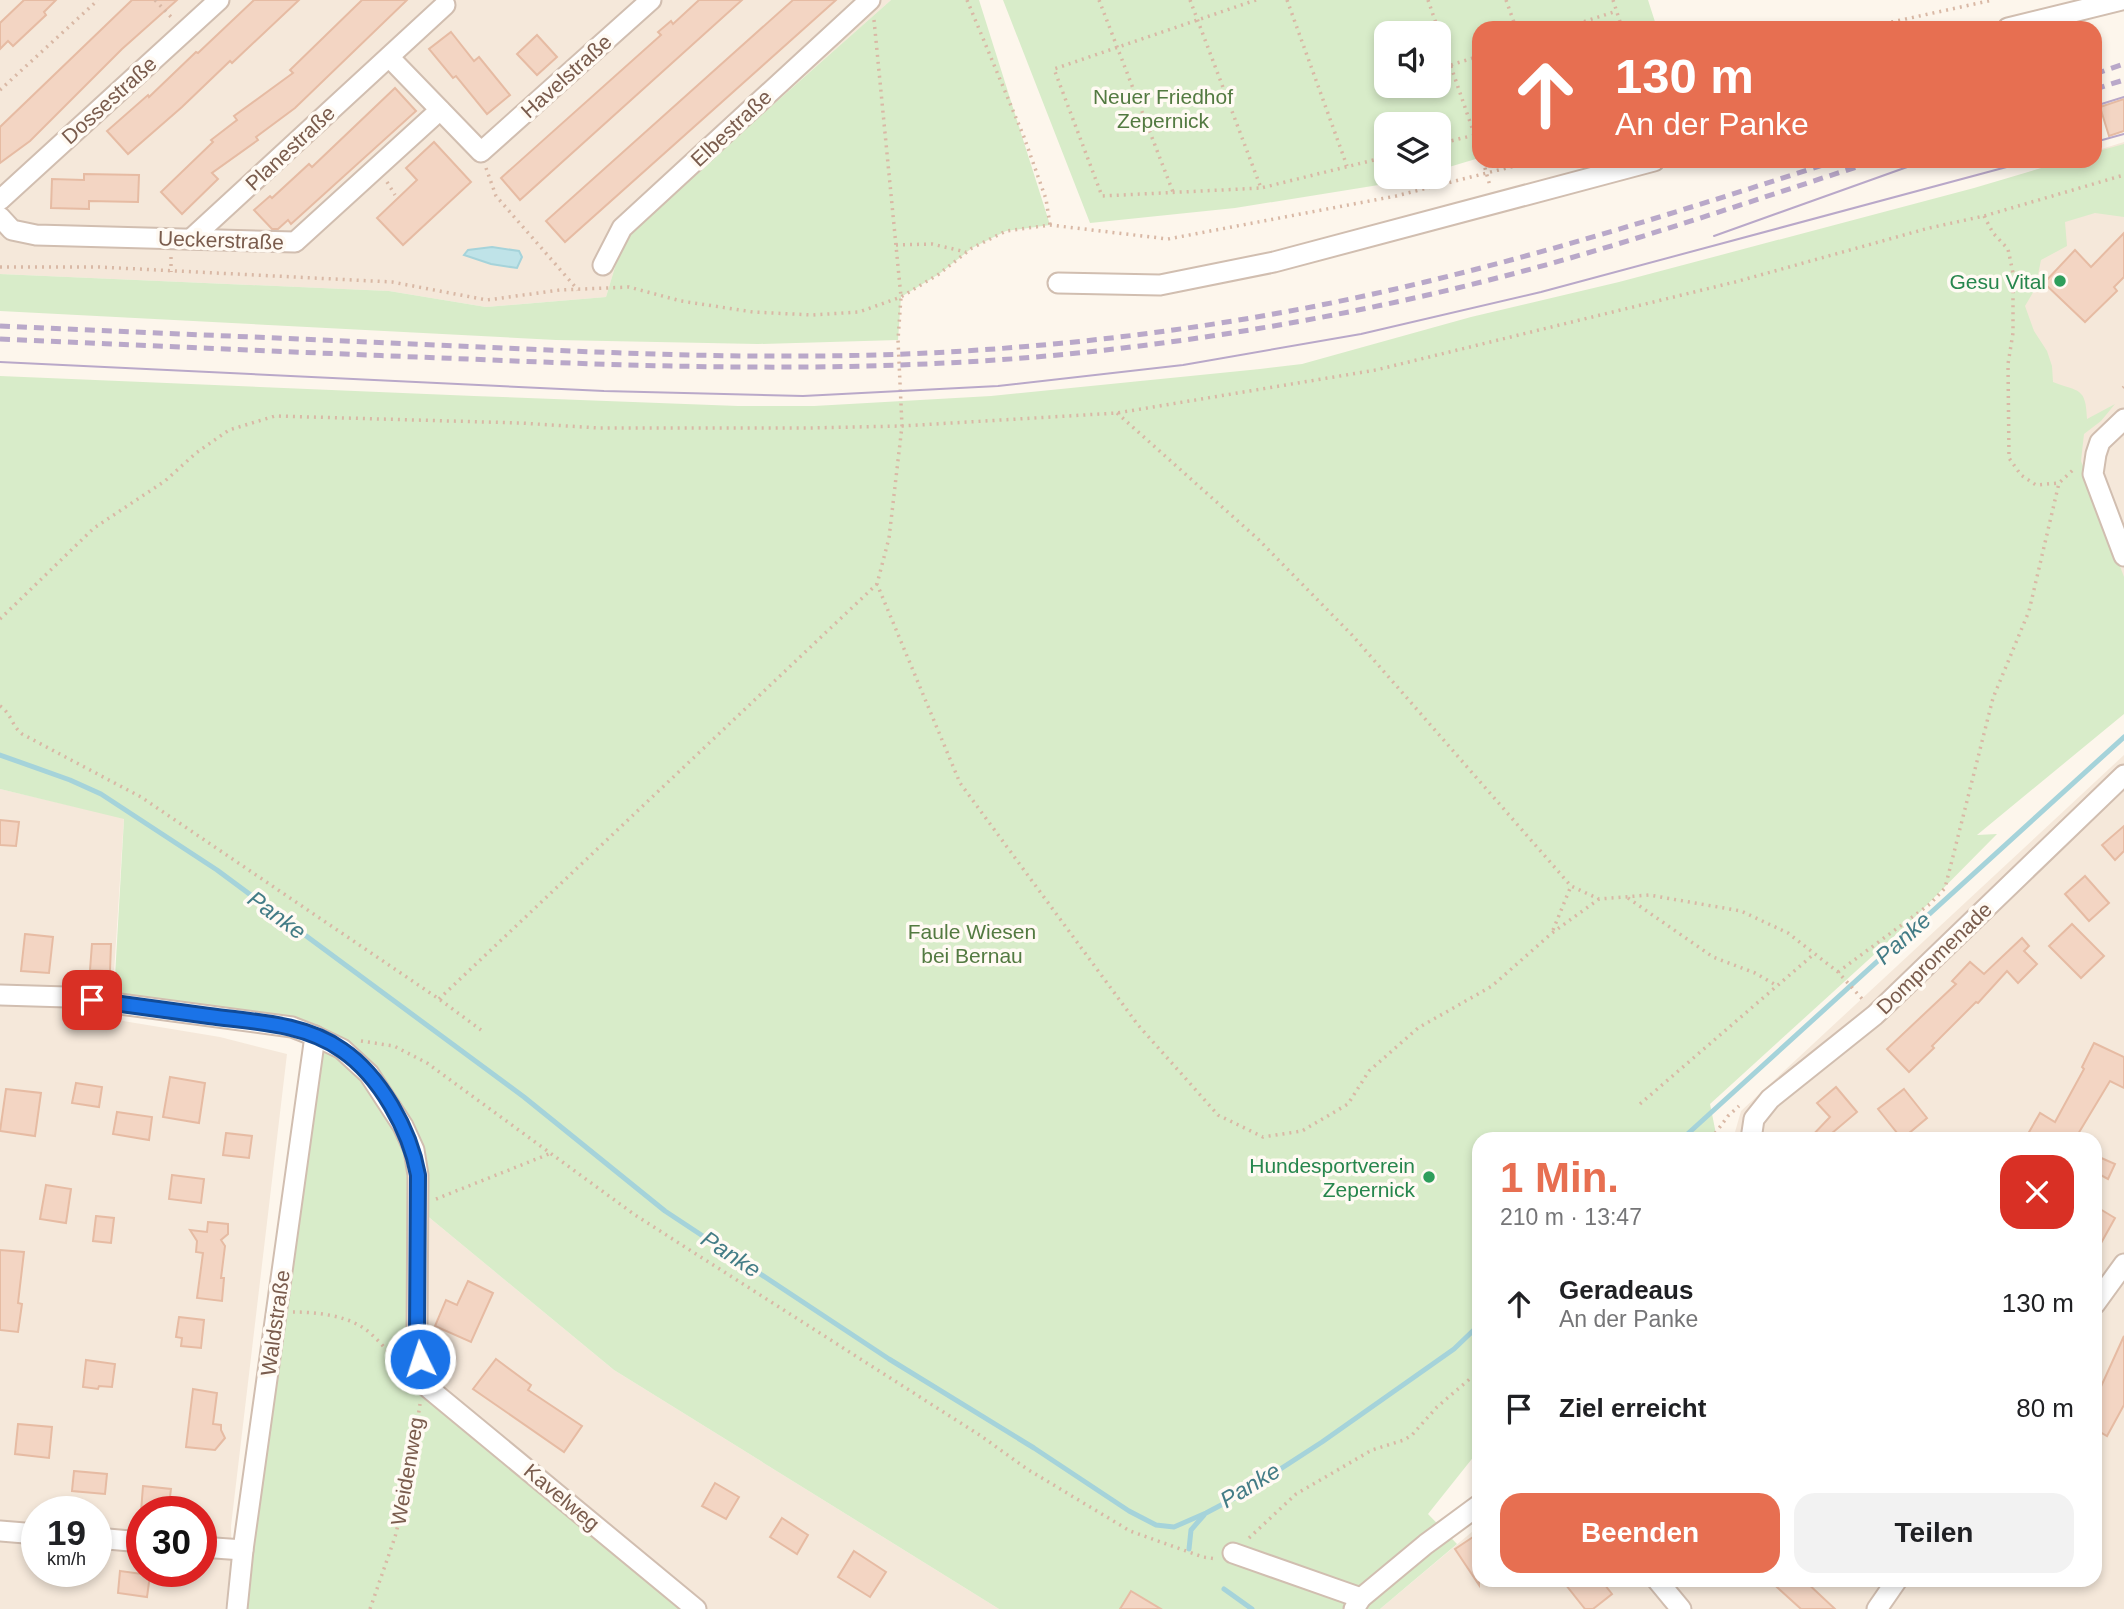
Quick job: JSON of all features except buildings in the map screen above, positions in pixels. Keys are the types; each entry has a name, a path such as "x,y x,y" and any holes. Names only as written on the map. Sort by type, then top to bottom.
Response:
{"street":[{"name":"Dossestraße","path":"0,200 219,0"},
{"name":"Havelstraße","path":"481,152 651,0"},
{"path":"2036,21 2122,0"},
{"name":"Planestraße","path":"192,238 445,5"},
{"name":"Elbestraße","path":"603,265 622,228 872,8"},
{"path":"389,57 481,152"},
{"name":"Ueckerstraße","path":"0,217 12,230 36,235 295,242 440,110"},
{"path":"1058,283 1160,285 1274,262 1628,168"},
{"path":"2124,419 2100,442 2093,474 2124,556"},
{"name":"Dompromenade","path":"1752,1132 1754,1119 1770,1099 1875,1015 2124,775"},
{"path":"0,995 81,999 292,1027 342,1049 369,1074 387,1100 414,1150 418,1175 417,1336 426,1386"},
{"name":"Waldstraße","path":"237,1609 315,1036"},
{"path":"2102,1294 2124,1264"},
{"name":"Kavelweg","path":"426,1386 696,1609"},
{"path":"1233,1553 1357,1603 1426,1544 1472,1510"},
{"path":"0,1531 21,1533"},
{"path":"217,1548 243,1550"},
{"path":"1663,1587 1681,1609"},
{"path":"1877,1609 1892,1587"}],"path":[{"path":"0,90 99,0"},
{"path":"155,0 185,31"},
{"path":"967,0 1024,137 1046,199 1050,225"},
{"path":"1099,0 1173,192"},
{"path":"1190,0 1261,188"},
{"path":"1256,0 1054,69 1102,196 1261,188 1374,160"},
{"path":"1287,0 1348,166"},
{"path":"1428,0 1435,21"},
{"path":"1506,0 1514,21"},
{"path":"1613,0 1620,21"},
{"path":"1896,21 1993,0"},
{"path":"439,999 877,584 889,538 902,426 898,340 901,297 872,8"},
{"path":"1586,21 1617,11"},
{"path":"1451,65 1472,58"},
{"path":"1451,68 1472,122"},
{"path":"1451,141 1472,136"},
{"path":"481,152 496,197 578,290"},
{"path":"1485,168 1487,174"},
{"path":"0,267 99,267 392,282 487,300 560,290 629,287 681,301 741,310 812,315 859,312 901,297 939,274 966,252 1006,230 1050,225 1168,239 1396,196 1509,168"},
{"path":"0,619 94,528 165,481 196,453 229,430 275,416 520,423 598,428 902,426 1117,413 1376,370 1735,282 1929,228 1984,216 2124,175"},
{"path":"1984,216 1993,233 2008,249 2013,272 2013,333 2008,364 2009,458 2021,475 2036,485 2059,483"},
{"path":"896,245 932,244 966,252"},
{"path":"1117,413 1258,540 1352,635 1570,886 1599,899 1649,895 1741,911 1788,933 1838,972 1864,1001"},
{"path":"1838,972 1930,904 1945,888 1993,698 2029,611 2059,483 2077,466 2096,454"},
{"path":"877,584 961,783 1138,1025 1218,1115 1263,1137 1302,1131 1348,1104 1369,1071 1418,1028 1492,986 1552,933 1599,899"},
{"path":"0,706 7,710 15,728 22,734 141,797 481,1030"},
{"path":"1552,933 1570,886"},
{"path":"1626,897 1713,957 1755,973 1776,985"},
{"path":"1640,1104 1814,954"},
{"path":"357,1040 394,1046 427,1063 635,1215 971,1430 1027,1469 1130,1531 1203,1557 1222,1559 1233,1553 1296,1494 1372,1450 1412,1435 1437,1407 1472,1377"},
{"path":"418,1206 550,1153"},
{"path":"276,1311 310,1312 357,1325 374,1337 403,1369 426,1386"},
{"name":"Weidenweg","path":"370,1609 395,1537 408,1485 418,1408 426,1386"}],"shaded area":[{"path":"0,0 891,0 624,237 606,297 486,307 389,291 0,274"},
{"path":"2124,142 2124,613 1963,193 2042,168 2102,168 2102,149"},
{"path":"2124,755 2124,1609 1380,1609 1472,1532 1472,1587 2102,1587 2102,1132 1735,1132 1741,1111"},
{"path":"0,789 124,818 111,1019 220,1037 287,1054 231,1526 232,1571 225,1609 0,1609"},
{"path":"425,1214 614,1370 999,1609 534,1609 435,1398 438,1378 429,1349"}],"green space":[{"path":"891,0 979,0 1050,225 1006,231 972,248 939,274 901,297 898,340 758,344 556,340 0,311 0,274 389,291 486,307 606,297 624,237"},
{"name":"Neuer Friedhof Zepernick","path":"1003,0 1648,0 1655,21 1472,21 1472,160 1451,166 1451,112 1374,112 1374,186 1235,208 1090,223"},
{"name":"Faule Wiesen bei Bernau","path":"2124,144 2124,217 2095,213 2065,222 2067,246 2041,260 2035,289 2025,306 2034,331 2047,351 2053,382 2083,396 2087,419 2115,404 2101,421 2084,434 2081,461 2124,577 2124,714 1977,835 1997,834 1911,921 1710,1104 1716,1132 1472,1132 1472,1459 1428,1514 1457,1544 1380,1609 999,1609 614,1370 425,1214 421,1385 688,1609 242,1609 321,1055 327,1034 114,994 124,819 0,789 0,376 738,406 814,406 991,396 1260,369 1302,364 1471,317 1619,282 2041,168 2102,168 2102,150"}],"water":[{"path":"492,247 519,251 522,257 517,268 491,264 464,255 468,250"}],"waterway":[{"name":"Panke","path":"1690,1132 2124,737"},
{"name":"Panke","path":"0,755 101,794 217,870 524,1097 665,1211 889,1359 1034,1448 1129,1511 1156,1525 1174,1527 1242,1494 1322,1442 1454,1349 1472,1332"},
{"path":"1189,1549 1191,1530 1204,1515"},
{"path":"1224,1589 1252,1609"}],"tram line":[{"path":"2102,104 2124,97"},
{"path":"2102,140 2124,134"},
{"path":"1714,236 1904,168"},
{"path":"0,362 604,391 803,396 998,386 1183,365 1361,334 1541,292 2003,168"}],"railway":[{"path":"2102,72 2124,64"},
{"path":"2102,87 2124,80"},
{"path":"0,326 717,356 861,355 1036,346 1211,325 1412,285 1624,228 1813,168"},
{"path":"0,339 701,367 933,364 1088,352 1296,322 1450,290 1596,251 1854,168"}],"place":[{"name":"Gesu Vital","path":"2060,281"},
{"name":"Hundesportverein Zepernick","path":"1429,1177"}],"route":[{"path":"92,1000 292,1027 342,1049 369,1074 403,1126 414,1150 418,1175 417,1336 420,1359"}]}
